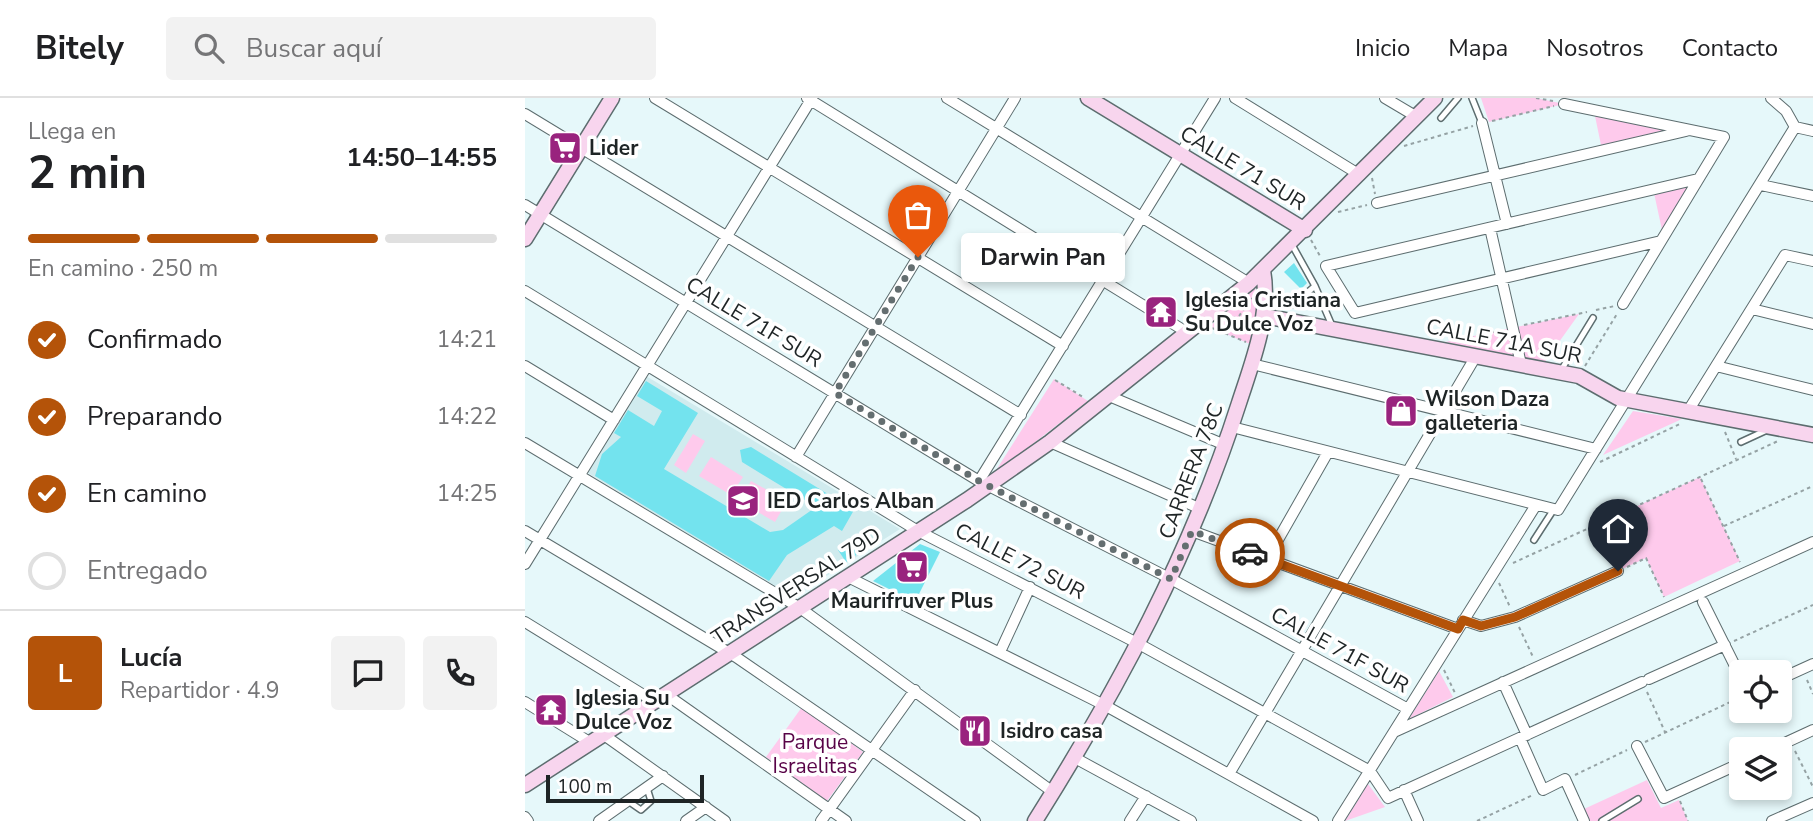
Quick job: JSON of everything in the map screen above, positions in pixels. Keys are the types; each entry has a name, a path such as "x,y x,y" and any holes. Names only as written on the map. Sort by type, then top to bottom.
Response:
{"street":[{"path":"525,239 611,98"},
{"path":"655,98 1063,346"},
{"path":"947,98 1248,283"},
{"path":"796,457 1015,98"},
{"name":"CALLE 71 SUR","path":"1088,98 1305,230"},
{"path":"983,483 1021,415 1215,98"},
{"path":"1235,98 1366,175"},
{"path":"1385,98 1417,117"},
{"name":"TRANSVERSAL 79D","path":"525,785 731,654 918,531 983,483 1050,442 1248,283 1264,275 1290,243 1366,175 1435,98"},
{"path":"1771,98 1795,127 1813,131"},
{"path":"525,564 810,99 1188,332"},
{"path":"1564,104 1724,137 1623,304"},
{"path":"525,114 1021,415"},
{"path":"1482,123 1507,224"},
{"path":"1232,427 1557,510 1795,127"},
{"path":"1377,203 1691,130"},
{"path":"1661,241 1355,313 1326,266 1698,179"},
{"path":"1761,185 1813,196"},
{"name":"CALLE 71F SUR","path":"525,205 983,483 1171,579 1408,709"},
{"path":"1490,228 1521,364"},
{"path":"1695,413 1716,366 1785,255 1813,261"},
{"name":"CARRERA 78C","path":"1035,821 1106,706 1171,579 1192,531 1232,427 1252,364 1267,300 1264,275"},
{"name":"CALLE 72 SUR","path":"525,291 918,531 1139,644 1370,771 1388,798 1404,790"},
{"path":"1752,309 1813,324"},
{"name":"CALLE 71A SUR","path":"1264,316 1579,376 1626,400 1806,434"},
{"path":"1229,774 1476,356"},
{"path":"1252,364 1596,449"},
{"path":"525,366 614,420"},
{"path":"1716,366 1813,390"},
{"path":"1109,396 1225,445"},
{"path":"1050,442 1201,509"},
{"path":"525,443 800,608 1053,792"},
{"path":"1267,559 1328,452"},
{"path":"1338,821 1536,505"},
{"path":"525,531 731,654 975,821"},
{"path":"1192,531 1340,585 1461,624 1481,626 1515,617 1618,571"},
{"path":"1394,732 1812,543"},
{"path":"848,577 1106,706 1313,821"},
{"path":"1000,652 1030,587"},
{"path":"1703,602 1732,660"},
{"path":"525,622 661,698 846,821"},
{"path":"1418,821 1404,790 1725,645"},
{"path":"1792,674 1813,664"},
{"path":"1503,682 1543,790 1565,779 1584,821"},
{"path":"821,821 915,690"},
{"path":"525,702 591,743"},
{"path":"1792,740 1813,730"},
{"path":"604,734 725,821"},
{"path":"1637,746 1664,798 1729,769"},
{"path":"1075,758 1191,821"},
{"path":"599,821 663,776"},
{"path":"1131,821 1146,796"},
{"path":"1772,821 1813,803"},
{"path":"686,821 706,807"}],"lane":[{"path":"1441,98 1450,107"},
{"path":"1441,118 1458,98"},
{"path":"1472,98 1482,123"},
{"path":"1290,243 1315,286 1333,329"},
{"path":"1267,300 1293,305 1315,286"},
{"path":"1560,372 1593,318"},
{"path":"1741,442 1773,428"},
{"path":"1534,540 1557,510"},
{"path":"1602,821 1638,799"}],"path":[{"path":"1536,98 1564,104"},
{"path":"1334,213 1377,203 1366,175"},
{"path":"1305,230 1326,266"},
{"path":"1239,316 1250,344 1209,327 1239,316 1264,275"},
{"path":"1425,346 1623,304"},
{"path":"1579,376 1623,304"},
{"path":"1046,374 1088,401"},
{"path":"1583,470 1695,413"},
{"path":"1719,417 1736,460"},
{"path":"1493,572 1736,460 1806,434"},
{"path":"1700,477 1745,573"},
{"path":"1723,526 1813,486"},
{"path":"1596,525 1618,571 1646,558 1669,607"},
{"path":"1725,645 1813,605"},
{"path":"1439,660 1460,702"},
{"path":"1802,669 1813,694"},
{"path":"1646,680 1665,733"},
{"path":"1565,779 1729,703"},
{"path":"1793,747 1813,787"},
{"path":"1477,821 1543,790"},
{"path":"1676,793 1688,821"}],"shaded area":[{"name":"IED Carlos Alban","path":"646,376 900,529 792,598 588,473"}],"green space":[{"path":"1481,98 1536,98 1564,104 1489,122"},
{"path":"1595,116 1671,131 1601,145"},
{"path":"1692,184 1662,230 1654,193"},
{"path":"1253,287 1261,295 1250,344 1209,327"},
{"path":"1579,314 1544,363 1445,342"},
{"path":"1054,379 1088,401 993,475"},
{"path":"1633,411 1682,419 1603,455"},
{"path":"693,434 705,441 686,473 674,465"},
{"path":"711,457 743,477 731,495 699,476"},
{"path":"1700,477 1740,561 1664,597 1646,558 1618,571 1596,525"},
{"path":"751,481 787,501 775,522 739,501"},
{"path":"1439,671 1453,697 1409,719"},
{"name":"Parque Israelitas","path":"802,707 863,752 827,801 766,757"},
{"path":"1647,780 1661,808 1679,800 1688,821 1589,821 1584,809"},
{"path":"1368,784 1385,807 1345,821"}],"building":[{"path":"1294,263 1307,283 1301,289 1284,272"},
{"path":"646,381 698,413 664,469 770,532 783,530 816,507 742,462 740,450 751,447 854,510 842,531 834,526 787,555 769,581 595,476 602,454 621,437 614,433 628,410 654,426 662,411 637,396"},
{"path":"855,539 862,551 846,562 838,550"},
{"name":"Maurifruver Plus","path":"920,544 940,552 915,602 873,581"}],"way so far":[{"path":"918,257 835,393 979,481 1171,579 1192,531 1250,553"}],"place":[{"name":"Lider","path":"565,148"},
{"name":"Darwin Pan","path":"918,257"},
{"name":"Iglesia Cristiana Su Dulce Voz","path":"1161,312"},
{"name":"Wilson Daza galleteria","path":"1401,411"},
{"name":"IED Carlos Alban","path":"743,501"},
{"name":"Maurifruver Plus","path":"912,567"},
{"name":"Iglesia Su Dulce Voz","path":"551,710"},
{"name":"Isidro casa","path":"975,731"}],"route":[{"path":"1250,553 1458,629 1463,620 1481,626 1515,617 1618,571"}]}
